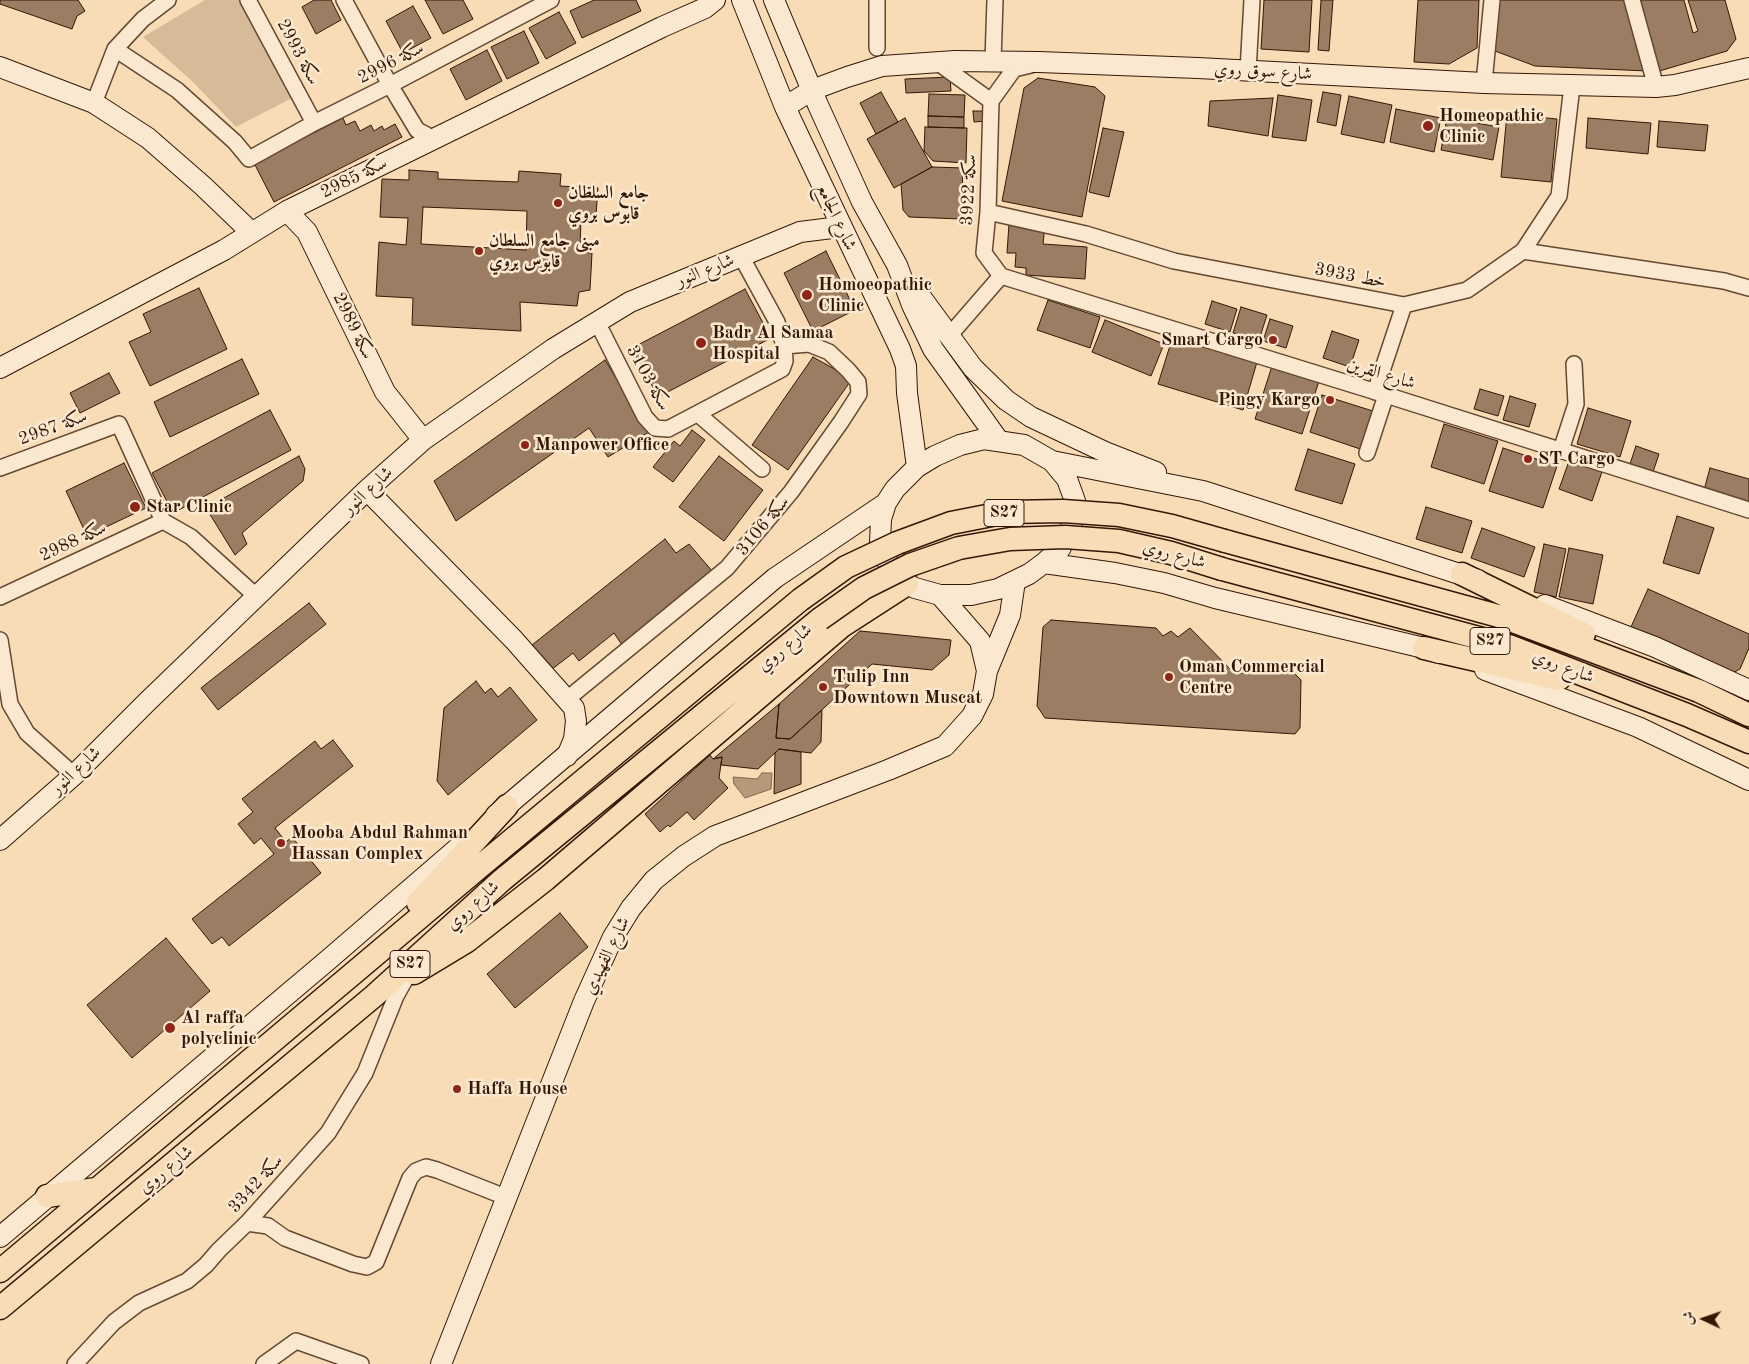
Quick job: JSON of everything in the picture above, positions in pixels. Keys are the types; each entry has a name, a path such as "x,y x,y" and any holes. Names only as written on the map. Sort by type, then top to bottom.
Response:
{"main road":[{"name":"سكة 2985","path":"0,368 224,250 287,211 422,139 662,26 705,8 715,0"},
{"name":"شارع الجامع","path":"742,0 785,107 840,227 900,349 906,366 907,393 917,467"},
{"name":"شارع الجامع","path":"774,0 862,202 897,265 912,304 933,349 999,441"},
{"name":"شارع سوق روي","path":"785,107 812,90 882,66 937,62 1038,62 1248,70 1484,83 1656,87 1749,68"},
{"path":"0,67 94,103 148,138 203,186 251,232"},
{"name":"شارع النور","path":"800,232 828,199"},
{"name":"سكة 2989","path":"287,211 308,232 385,392 423,440"},
{"name":"شارع النور","path":"0,840 74,775 146,702 367,490 423,440 554,350 630,302 800,232 840,227"},
{"path":"897,265 973,368 1006,400 1031,417 1105,452 1203,491 1462,574 1655,647 1749,690"},
{"path":"1052,460 1067,479 1075,501 1071,528 1060,549 1044,564 1029,574 998,589 971,595 940,595 926,592 907,584 888,563 880,543 881,519 886,503 895,489 917,467 935,456 960,445 984,440 1024,445 1052,460 1203,491"},
{"path":"367,490 514,640 574,708 576,720 574,739 567,756"},
{"path":"0,1237 775,578 886,503"},
{"name":"شارع روي","path":"0,1271 490,857 800,600 846,567 897,543 951,523 1007,512 1063,511 1119,515 1172,526 1502,617 1699,691 1749,715"},
{"name":"شارع روي","path":"0,1308 374,996 502,880 820,619 864,588 910,565 959,548 1010,539 1064,538 1119,541 1171,553 1222,569 1509,646 1687,715 1749,742"},
{"path":"1044,564 1115,573 1164,583 1215,598 1538,673 1687,715"},
{"path":"1462,574 1699,691"},
{"name":"شارع الفهيدي","path":"441,1364 584,1001 613,937 631,908 654,880 684,856 715,836 946,746 972,716 983,694 987,671 1010,615 1015,581"},
{"path":"374,996 467,941 546,879 842,626 907,584"},
{"name":"شارع الفهيدي","path":"940,595 980,641 987,671"},
{"path":"1424,648 1638,727 1749,780"},
{"path":"353,974 506,806"},
{"path":"47,1196 97,1189"}],"street":[{"path":"94,103 115,48 143,19 168,0"},
{"name":"سكة 2993","path":"248,0 314,123"},
{"path":"344,0 422,139"},
{"name":"سكة 2996","path":"115,48 177,90 235,142 249,159 550,0"},
{"path":"877,0 877,48"},
{"path":"993,61 995,0"},
{"path":"1248,70 1252,0"},
{"path":"1484,83 1492,0"},
{"path":"1632,0 1656,87"},
{"path":"937,62 991,100 1014,70 1038,62"},
{"name":"3933 خط","path":"988,212 1086,234 1174,261 1404,305 1467,290 1523,251 1559,196 1572,86"},
{"name":"سكة 3922","path":"991,100 988,212 984,252 1001,276"},
{"path":"1523,251 1724,281 1749,288"},
{"name":"سكة 3103","path":"597,322 645,418 655,428 668,429 782,369 785,361 784,346 778,322 741,256"},
{"path":"949,336 1001,276"},
{"name":"شارع القرين","path":"1001,276 1749,510"},
{"path":"1367,453 1380,393 1404,305"},
{"name":"سكة 3106","path":"566,700 727,568 791,492 850,408 858,394 858,382 829,352 809,344 784,346"},
{"path":"1561,450 1576,404 1574,364"},
{"path":"698,414 762,469"},
{"name":"سكة 2987","path":"0,468 119,424 163,521"},
{"path":"163,521 191,537 257,597"},
{"name":"سكة 2988","path":"0,597 163,521"},
{"path":"0,640 5,704 27,733 74,775"},
{"name":"سكة 3342","path":"75,1364 114,1322 139,1303 187,1282 206,1265 247,1223 328,1133 365,1073 396,996 406,978"},
{"path":"247,1223 268,1226 285,1238 353,1264 367,1267 376,1262 410,1178 416,1171 426,1168 436,1170 508,1198"},
{"path":"263,1205 268,1226"},
{"path":"264,1364 296,1341 361,1364"}],"shaded area":[{"path":"205,0 239,0 292,98 236,127 193,82 143,37"},
{"path":"762,773 772,773 771,789 745,798 734,784 733,777 757,779"}],"building":[{"path":"0,0 78,0 85,11 77,16 72,29 0,4"},
{"path":"314,0 331,0 341,20 316,34 302,7"},
{"path":"425,0 463,0 473,19 443,34"},
{"path":"594,0 636,0 641,11 582,38 570,11"},
{"path":"1264,0 1312,0 1309,52 1261,49"},
{"path":"1321,0 1333,0 1329,51 1318,50"},
{"path":"1418,0 1479,0 1477,48 1449,64 1414,62"},
{"path":"1499,0 1626,0 1647,71 1535,66 1495,51"},
{"path":"1634,0 1684,0 1693,33 1698,31 1688,0 1725,0 1736,39 1727,51 1656,72"},
{"path":"413,6 431,38 403,53 386,21"},
{"path":"559,12 576,43 546,59 529,28"},
{"path":"524,31 539,63 507,79 491,47"},
{"path":"487,50 502,81 466,100 450,69"},
{"path":"950,77 951,91 906,93 905,79"},
{"path":"1038,78 1095,87 1105,96 1082,217 1002,201 1024,88"},
{"path":"881,92 898,122 876,134 860,103"},
{"path":"1323,92 1341,95 1336,126 1317,122"},
{"path":"929,94 965,95 964,117 928,116"},
{"path":"1278,95 1312,100 1306,141 1272,137"},
{"path":"1349,96 1392,105 1384,143 1341,134"},
{"path":"1273,98 1268,136 1208,126 1210,101"},
{"path":"1396,109 1441,118 1434,152 1390,142"},
{"path":"973,111 986,111 987,121 974,122"},
{"path":"1507,114 1557,119 1551,182 1501,177"},
{"path":"928,116 964,117 964,128 928,127"},
{"path":"343,118 346,125 355,121 360,131 371,125 374,131 382,126 384,130 395,124 402,137 274,202 254,163"},
{"path":"905,118 932,167 894,188 867,139"},
{"path":"1447,118 1499,127 1493,160 1441,150"},
{"path":"1588,118 1651,123 1648,154 1586,148"},
{"path":"1659,121 1708,125 1705,151 1657,147"},
{"path":"925,127 967,128 966,163 933,161 924,151"},
{"path":"1103,128 1124,132 1109,197 1089,192"},
{"path":"932,167 963,168 961,219 909,217 903,210 901,184"},
{"name":"مبنى جامع السلطان قابوس بروي","path":"409,170 438,172 438,179 518,182 519,171 561,174 560,186 598,188 596,215 581,214 580,252 592,253 590,290 579,292 577,306 520,302 521,331 412,325 413,298 376,296 379,242 406,245 408,218 380,217 382,179 409,180","holes":["423,207 527,211 526,250 421,244"]},
{"path":"1009,224 1045,226 1043,244 1087,247 1085,279 1026,275 1026,268 1015,267 1016,253 1007,253"},
{"path":"826,251 855,310 813,331 784,273"},
{"path":"199,288 227,349 150,386 129,342 151,332 143,314"},
{"name":"Badr Al Samaa Hospital","path":"745,289 771,338 658,397 632,348"},
{"path":"1048,300 1100,317 1090,348 1037,330"},
{"path":"1212,301 1237,309 1230,332 1205,324"},
{"path":"1241,307 1267,315 1259,340 1233,333"},
{"path":"1270,319 1293,326 1286,348 1263,341"},
{"path":"1105,320 1164,344 1151,376 1092,352"},
{"path":"1332,331 1359,340 1350,367 1323,358"},
{"path":"1173,336 1257,362 1243,410 1158,384"},
{"path":"813,357 852,379 788,470 752,445"},
{"path":"242,359 259,394 170,437 154,402"},
{"name":"Manpower Office","path":"605,360 649,432 608,457 589,428 456,521 434,481"},
{"path":"1272,366 1319,381 1302,434 1255,419"},
{"path":"109,373 120,393 80,413 70,393"},
{"path":"1480,389 1504,396 1498,416 1474,409"},
{"path":"1322,395 1376,412 1363,450 1310,432"},
{"path":"1510,396 1536,404 1529,427 1503,420"},
{"path":"1588,408 1631,421 1620,457 1577,444"},
{"path":"270,410 291,450 173,513 152,473"},
{"path":"1444,424 1498,441 1484,484 1431,467"},
{"path":"692,430 705,440 673,482 653,467 674,441 680,446"},
{"path":"1636,446 1659,454 1653,472 1630,464"},
{"path":"1503,448 1557,466 1543,508 1489,491"},
{"path":"1308,449 1355,464 1342,504 1295,490"},
{"path":"299,456 305,469 303,481 242,533 247,544 235,555 206,508"},
{"path":"719,456 763,490 724,541 679,507"},
{"path":"1569,461 1602,472 1592,501 1559,489"},
{"path":"124,463 146,508 87,536 66,491"},
{"path":"1710,468 1749,479 1749,503 1704,490"},
{"path":"1426,507 1472,521 1462,553 1416,539"},
{"path":"1677,516 1714,528 1699,574 1663,563"},
{"path":"1482,528 1535,547 1524,577 1471,558"},
{"path":"665,539 676,553 689,544 713,572 622,645 614,633 579,661 573,653 551,670 532,645"},
{"path":"1544,544 1566,549 1556,597 1534,592"},
{"path":"1569,548 1603,555 1593,604 1559,597"},
{"path":"1648,589 1749,634 1749,648 1740,669 1733,673 1631,627"},
{"path":"309,603 326,624 218,710 201,688"},
{"name":"Oman Commercial Centre","path":"1051,620 1156,628 1163,636 1171,631 1178,637 1190,628 1234,673 1294,673 1301,680 1300,728 1295,734 1045,718 1037,706 1043,627"},
{"name":"Tulip Inn Downtown Muscat","path":"860,631 951,640 949,655 932,670 872,664 790,739 776,738 779,704"},
{"path":"476,681 485,693 491,688 498,697 510,687 537,720 448,795 437,781 444,708"},
{"path":"779,704 776,738 790,739 822,710 821,742 811,753 779,749 758,769 721,765 722,757 713,759"},
{"name":"Mooba Abdul Rahman Hassan Complex","path":"333,740 353,766 275,828 286,842 292,837 321,873 229,946 222,937 212,944 192,919 274,854 261,838 254,844 238,824 253,812 242,799 315,741 321,749"},
{"path":"779,749 801,752 801,784 774,794 775,753"},
{"path":"710,755 713,759 722,757 719,778 728,788 694,820 687,812 670,827 668,825 660,832 645,814"},
{"path":"560,913 588,947 515,1008 487,974"},
{"path":"166,938 210,991 132,1058 87,1005"}],"place":[{"name":"Homeopathic Clinic","path":"1428,126"},
{"name":"جامع السلطان قابوس بروي","path":"558,203"},
{"name":"مبنى جامع السلطان قابوس بروي","path":"479,251"},
{"name":"Homoeopathic Clinic","path":"807,295"},
{"name":"Smart Cargo","path":"1273,340"},
{"name":"Badr Al Samaa Hospital","path":"701,343"},
{"name":"Pingy Kargo","path":"1330,400"},
{"name":"Manpower Office","path":"525,445"},
{"name":"ST Cargo","path":"1528,459"},
{"name":"Star Clinic","path":"135,507"},
{"name":"Oman Commercial Centre","path":"1169,677"},
{"name":"Tulip Inn Downtown Muscat","path":"823,687"},
{"name":"Mooba Abdul Rahman Hassan Complex","path":"281,843"},
{"name":"Al raffa polyclinic","path":"170,1028"},
{"name":"Haffa House","path":"457,1089"}]}
